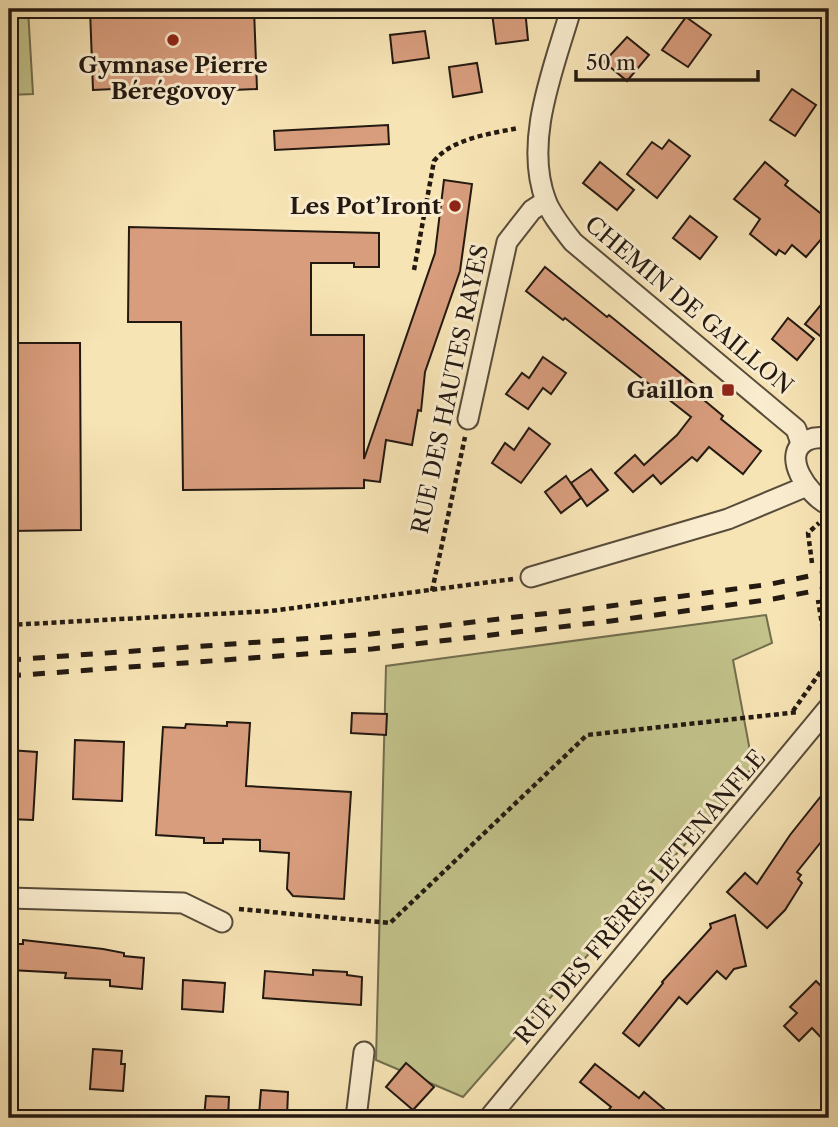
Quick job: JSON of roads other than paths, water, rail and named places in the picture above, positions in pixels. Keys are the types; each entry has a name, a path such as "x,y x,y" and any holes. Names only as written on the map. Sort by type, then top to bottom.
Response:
{"street":[{"path":"546,201 537,147 540,123 570,9"},
{"name":"RUE DES HAUTES RAYES","path":"468,419 507,242 532,210 546,201"},
{"name":"CHEMIN DE GAILLON","path":"546,201 557,222 573,242 796,429 802,443"},
{"path":"826,512 807,486 797,466 796,454 802,443 813,438 828,437"},
{"path":"531,577 728,519 807,486"},
{"name":"RUE DES FRÈRES LETENANFLE","path":"489,1118 827,709"},
{"path":"9,898 183,903 222,922"},
{"path":"356,1118 364,1052"}],"railway":[{"path":"9,660 371,634 610,606 771,584 829,572"},
{"path":"9,676 372,649 611,621 773,599 829,588"}],"place":[{"name":"Gymnase Pierre Bérégovoy","path":"173,40"},
{"name":"Les Pot’Iront","path":"455,206"},
{"name":"Gaillon","path":"728,390"}]}
